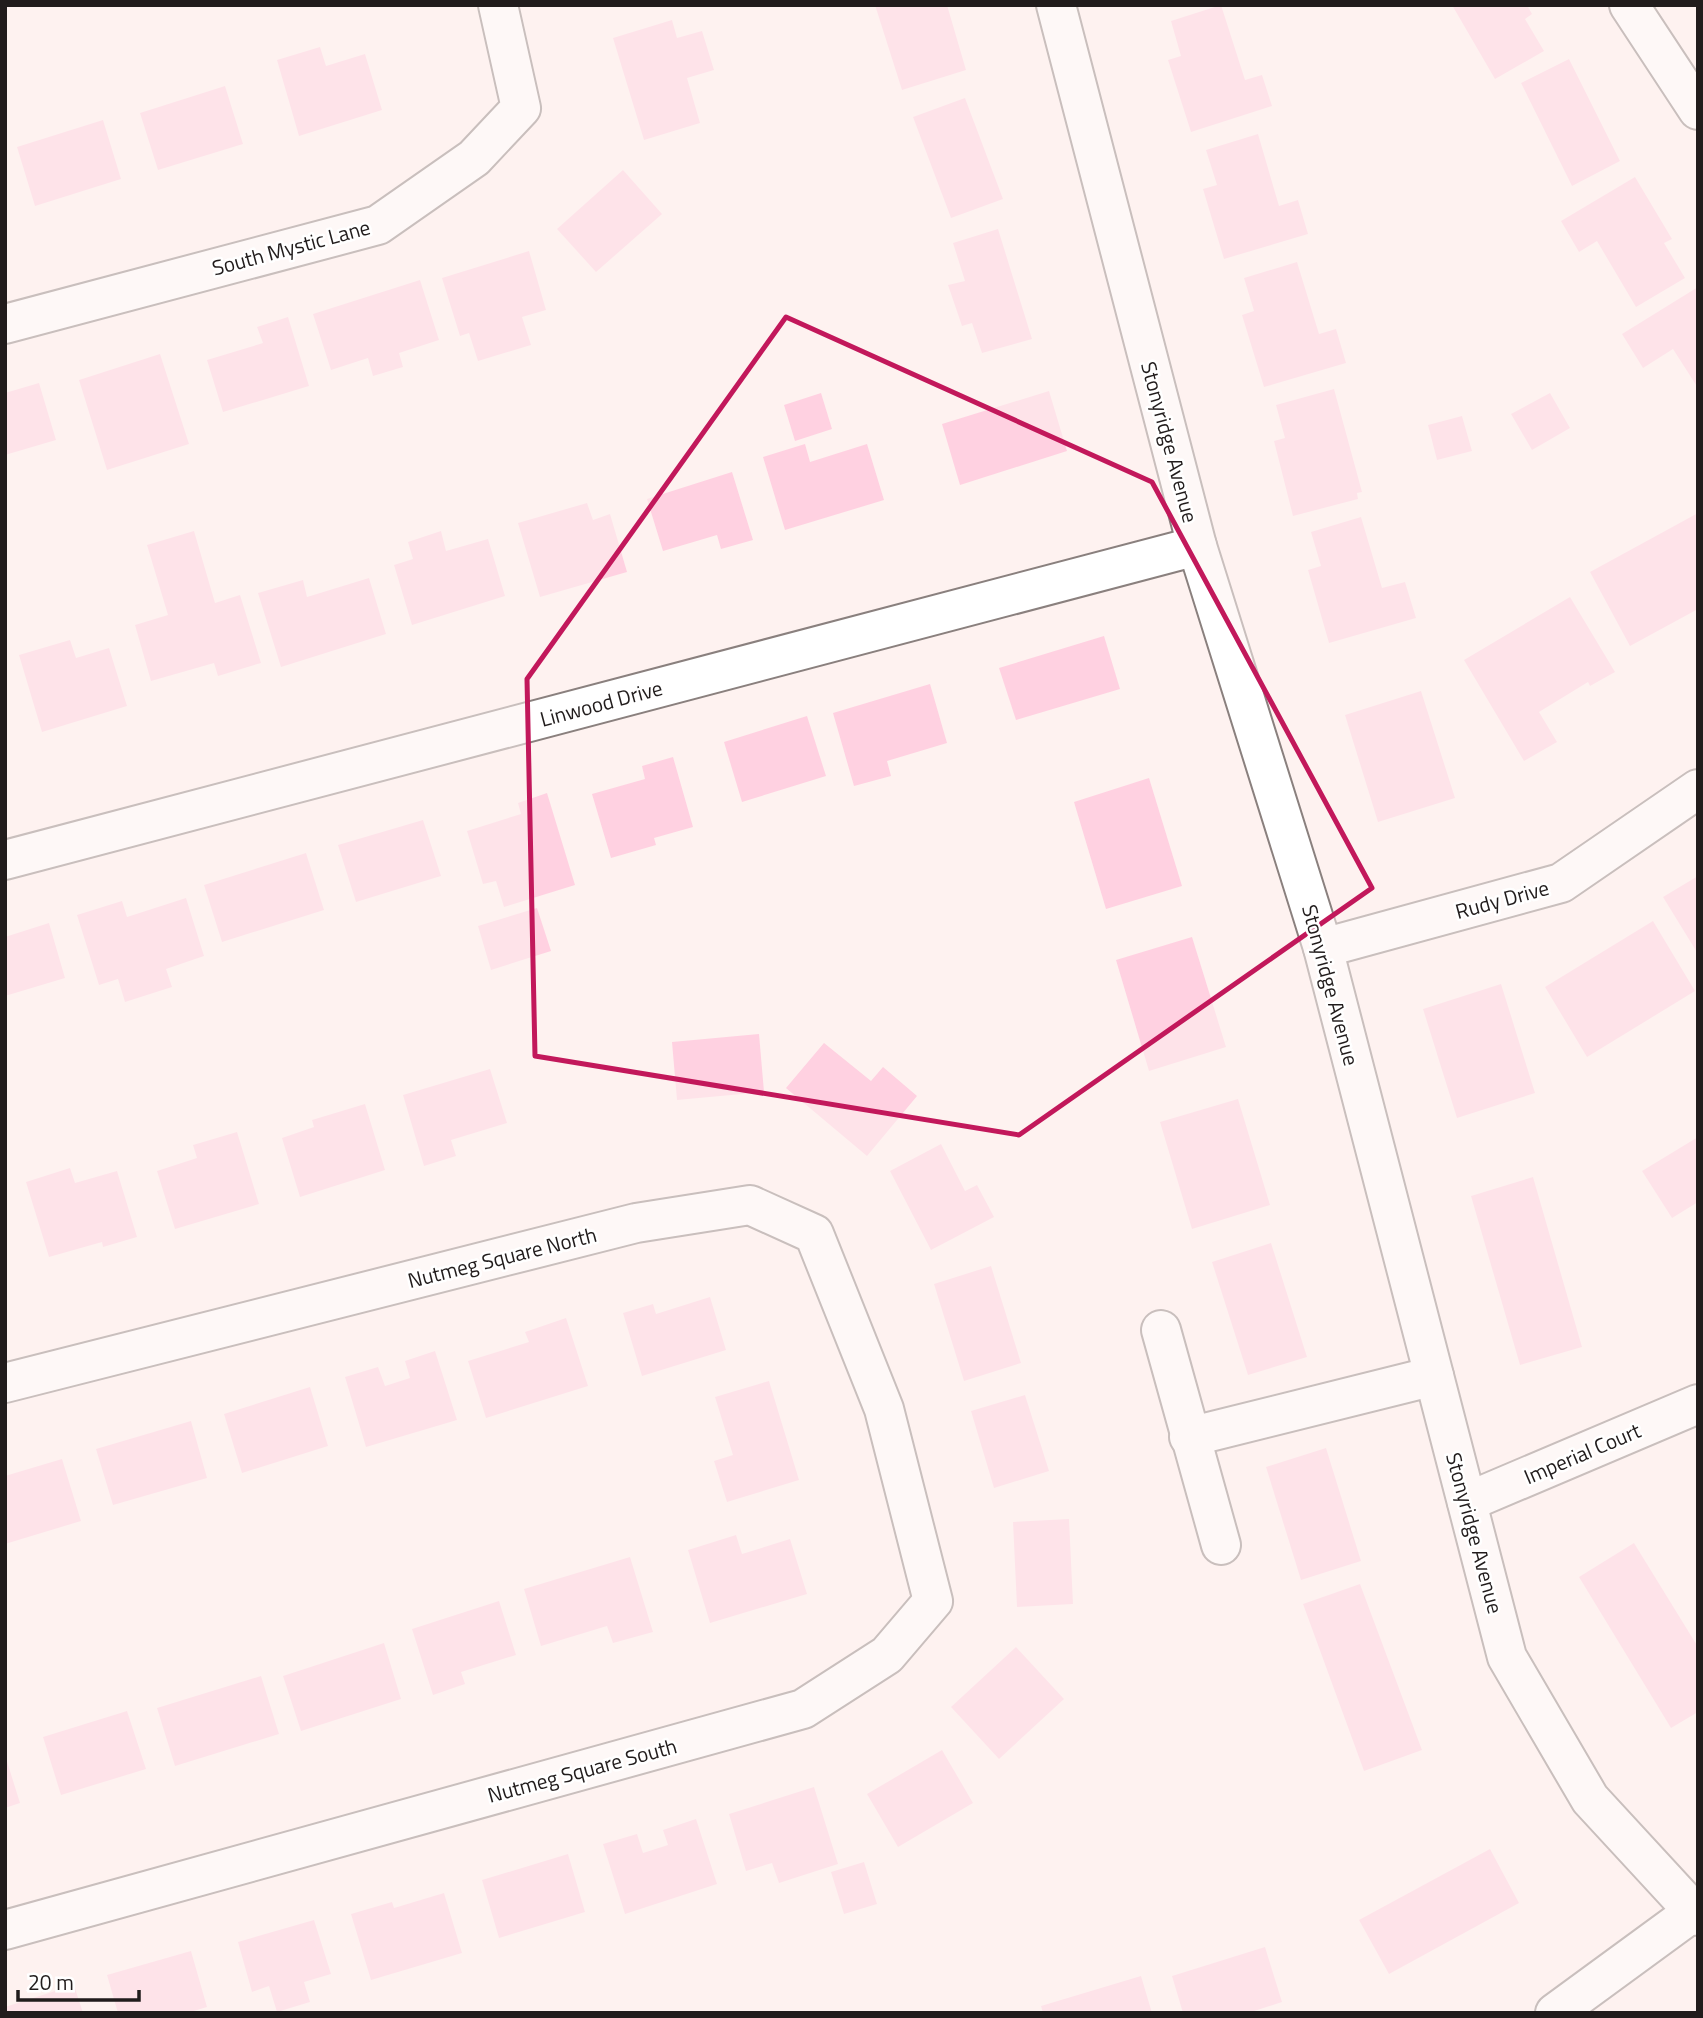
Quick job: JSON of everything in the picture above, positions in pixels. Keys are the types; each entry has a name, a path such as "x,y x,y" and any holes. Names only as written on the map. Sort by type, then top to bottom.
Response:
{"street":[{"name":"South Mystic Lane","path":"5,324 377,225 474,158 521,108 498,5"},
{"name":"Stonyridge Avenue","path":"1056,5 1197,546 1323,948 1507,1657 1590,1799 1695,1914"},
{"path":"1629,5 1698,110"},
{"name":"Linwood Drive","path":"5,860 1197,546"},
{"name":"Rudy Drive","path":"1323,948 1561,883 1698,789"},
{"name":"Nutmeg Square North","path":"5,1383 636,1223 750,1205 814,1234 884,1409"},
{"path":"1161,1330 1220,1545"},
{"path":"1189,1437 1434,1376"},
{"name":"Imperial Court","path":"1467,1502 1698,1404"},
{"name":"Nutmeg Square South","path":"5,1930 803,1709 887,1655 933,1601 884,1409"},
{"path":"1555,2013 1695,1914"}],"highlighted area":[{"path":"786,317 1152,482 1372,888 1019,1135 535,1056 527,679"}],"building":[{"path":"875,5 947,5 966,70 902,90"},
{"path":"1221,5 1245,80 1262,75 1272,106 1191,132 1168,60 1181,56 1171,21"},
{"path":"1452,5 1527,5 1532,14 1525,19 1544,51 1495,79"},
{"path":"672,20 677,38 702,31 714,70 687,78 700,123 644,140 613,38"},
{"path":"320,47 326,66 365,54 382,110 299,136 277,60"},
{"path":"1569,59 1620,161 1572,186 1521,83"},
{"path":"225,86 243,144 158,170 140,113"},
{"path":"965,98 1003,199 951,218 913,117"},
{"path":"103,120 121,179 35,206 17,147"},
{"path":"1258,134 1279,206 1298,200 1308,234 1224,259 1203,189 1217,185 1206,150"},
{"path":"623,170 662,214 596,272 557,229"},
{"path":"1635,177 1672,239 1664,243 1685,278 1636,307 1597,241 1579,252 1561,221"},
{"path":"998,229 1032,339 982,353 972,323 962,326 948,285 965,281 953,243"},
{"path":"529,251 546,310 522,317 531,345 478,361 469,333 460,336 442,278"},
{"path":"1297,262 1319,334 1336,329 1346,363 1264,387 1242,315 1254,311 1244,278"},
{"path":"420,280 439,340 399,353 403,367 373,376 368,358 331,370 313,314"},
{"path":"1698,287 1698,388 1673,349 1643,368 1622,334"},
{"path":"288,317 309,386 223,412 207,360 263,343 257,327"},
{"path":"160,354 189,444 107,470 79,380"},
{"path":"39,383 56,440 5,455 5,393"},
{"path":"1334,389 1362,492 1357,493 1358,499 1293,516 1274,441 1285,438 1276,405"},
{"path":"1049,391 1067,451 960,485 942,424"},
{"path":"821,393 832,429 795,441 784,405"},
{"path":"1550,393 1570,428 1532,450 1511,414"},
{"path":"1462,416 1472,451 1437,460 1428,425"},
{"path":"805,444 810,462 867,444 884,500 785,530 763,457"},
{"path":"732,472 753,540 721,549 717,535 663,551 647,499"},
{"path":"587,503 593,520 610,514 627,572 540,597 518,523"},
{"path":"1698,513 1698,609 1630,646 1590,572"},
{"path":"1361,517 1382,588 1405,582 1416,618 1329,643 1308,570 1321,566 1311,532"},
{"path":"194,531 215,603 240,595 261,663 218,676 214,663 151,681 135,625 168,615 147,545"},
{"path":"441,531 446,551 488,539 505,596 412,625 394,565 413,559 408,542"},
{"path":"369,578 386,634 281,667 258,593 303,580 307,597"},
{"path":"1570,597 1615,672 1590,686 1588,682 1539,712 1557,742 1524,761 1464,660"},
{"path":"1104,636 1120,689 1016,720 999,668"},
{"path":"70,640 76,658 109,648 127,706 42,732 19,655"},
{"path":"930,684 947,743 887,761 891,776 854,786 833,713"},
{"path":"1421,691 1455,798 1378,822 1345,715"},
{"path":"807,716 826,776 742,802 724,742"},
{"path":"673,757 693,827 654,838 656,845 611,858 592,794 645,779 642,766"},
{"path":"1149,778 1182,886 1106,909 1074,802"},
{"path":"547,793 575,885 504,907 496,881 483,884 467,831 521,814 518,803"},
{"path":"423,820 441,876 356,902 338,845"},
{"path":"306,853 324,910 222,942 204,885"},
{"path":"1698,876 1698,954 1663,897"},
{"path":"186,898 204,956 166,969 172,987 125,1002 118,979 99,985 77,915 122,901 127,917"},
{"path":"537,908 551,951 491,970 478,926"},
{"path":"1653,921 1695,991 1587,1057 1545,987"},
{"path":"49,923 65,978 5,996 5,937"},
{"path":"1192,937 1226,1047 1149,1071 1116,960"},
{"path":"1501,984 1535,1093 1457,1118 1423,1009"},
{"path":"759,1034 764,1092 677,1100 672,1042"},
{"path":"824,1043 871,1081 883,1067 917,1096 867,1156 786,1088"},
{"path":"490,1069 507,1123 451,1140 456,1156 424,1166 403,1095"},
{"path":"1238,1099 1270,1205 1192,1229 1160,1122"},
{"path":"365,1104 385,1170 300,1197 282,1138 314,1127 312,1120"},
{"path":"237,1132 259,1204 175,1229 157,1171 197,1158 193,1145"},
{"path":"1698,1137 1698,1202 1672,1218 1642,1171"},
{"path":"941,1144 965,1191 977,1185 994,1217 931,1250 890,1171"},
{"path":"70,1168 75,1183 117,1171 137,1237 103,1247 102,1242 49,1257 26,1182"},
{"path":"1533,1177 1582,1347 1520,1365 1471,1196"},
{"path":"1271,1243 1307,1357 1248,1375 1212,1262"},
{"path":"991,1266 1021,1363 964,1381 934,1284"},
{"path":"710,1297 726,1350 642,1376 623,1313 653,1304 656,1314"},
{"path":"566,1318 588,1386 486,1418 468,1361 529,1342 525,1332"},
{"path":"435,1351 457,1420 366,1447 345,1377 378,1367 385,1386 410,1378 405,1361"},
{"path":"769,1381 799,1480 727,1502 714,1461 733,1455 715,1397"},
{"path":"310,1387 328,1446 242,1473 224,1414"},
{"path":"1025,1395 1049,1471 994,1488 971,1411"},
{"path":"191,1421 207,1478 113,1505 96,1449"},
{"path":"1326,1448 1361,1561 1301,1580 1266,1467"},
{"path":"62,1459 81,1521 5,1544 5,1476"},
{"path":"1069,1519 1073,1604 1017,1607 1013,1522"},
{"path":"736,1535 742,1554 790,1539 807,1594 710,1623 688,1550"},
{"path":"1634,1543 1698,1647 1698,1712 1671,1728 1579,1577"},
{"path":"630,1557 653,1632 613,1643 607,1626 541,1646 524,1589"},
{"path":"1360,1584 1422,1750 1364,1771 1303,1604"},
{"path":"499,1601 516,1655 461,1672 465,1684 433,1695 412,1629"},
{"path":"384,1643 401,1699 301,1731 283,1676"},
{"path":"1016,1647 1064,1699 999,1759 951,1707"},
{"path":"261,1676 279,1734 175,1766 157,1708"},
{"path":"127,1711 146,1769 61,1795 43,1737"},
{"path":"942,1750 973,1803 898,1847 867,1794"},
{"path":"5,1755 20,1803 5,1808"},
{"path":"814,1787 838,1864 779,1883 772,1863 746,1871 729,1814"},
{"path":"696,1819 717,1884 625,1914 603,1844 637,1834 643,1853 668,1845 663,1830"},
{"path":"1490,1849 1519,1903 1389,1974 1359,1920"},
{"path":"568,1854 585,1912 499,1938 482,1880"},
{"path":"864,1862 877,1904 844,1914 831,1872"},
{"path":"444,1893 462,1953 371,1980 351,1914 392,1902 394,1908"},
{"path":"314,1920 331,1974 304,1982 310,2002 277,2012 269,1986 252,1992 238,1942"},
{"path":"1265,1947 1282,2002 1248,2013 1183,2013 1172,1976"},
{"path":"191,1951 207,2007 187,2013 118,2013 107,1975"},
{"path":"1141,1976 1152,2013 1043,2013 1041,2006"},
{"path":"74,1985 83,2013 5,2013 5,2007"}]}
